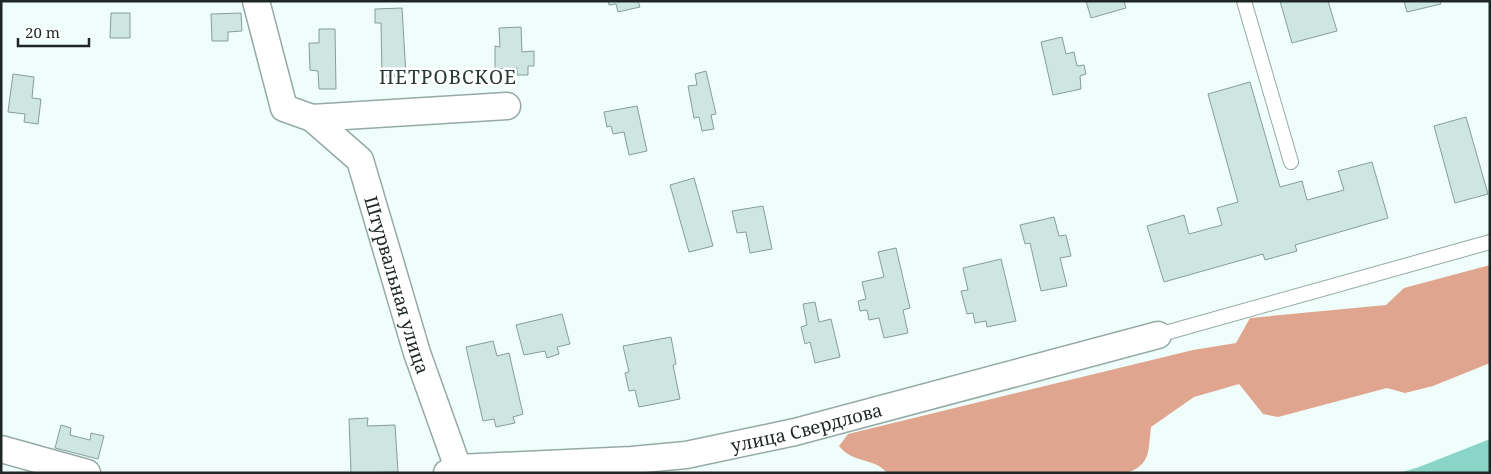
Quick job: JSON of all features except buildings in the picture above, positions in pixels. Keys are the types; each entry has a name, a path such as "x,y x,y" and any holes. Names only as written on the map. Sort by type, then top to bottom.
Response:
{"street":[{"path":"256,1 284,108 312,118 507,106"},
{"name":"Штурвальная улица","path":"312,118 360,160 452,470"},
{"name":"улица Свердлова","path":"452,470 632,460 703,452 796,432 1158,334"},
{"path":"1,450 87,473"}],"lane":[{"path":"1244,1 1291,162"},
{"path":"1158,334 1490,242"}],"shaded area":[{"path":"1490,265 1490,363 1433,386 1405,393 1387,388 1278,417 1263,414 1239,384 1194,397 1151,427 1149,449 1145,461 1134,470 1126,473 887,473 876,465 851,456 839,446 848,434 1193,350 1236,343 1250,318 1386,305 1404,288"},
{"path":"1490,439 1490,473 1399,473 1419,467"}],"district":[{"name":"ПЕТРОВСКОЕ","path":"448,77"}]}
